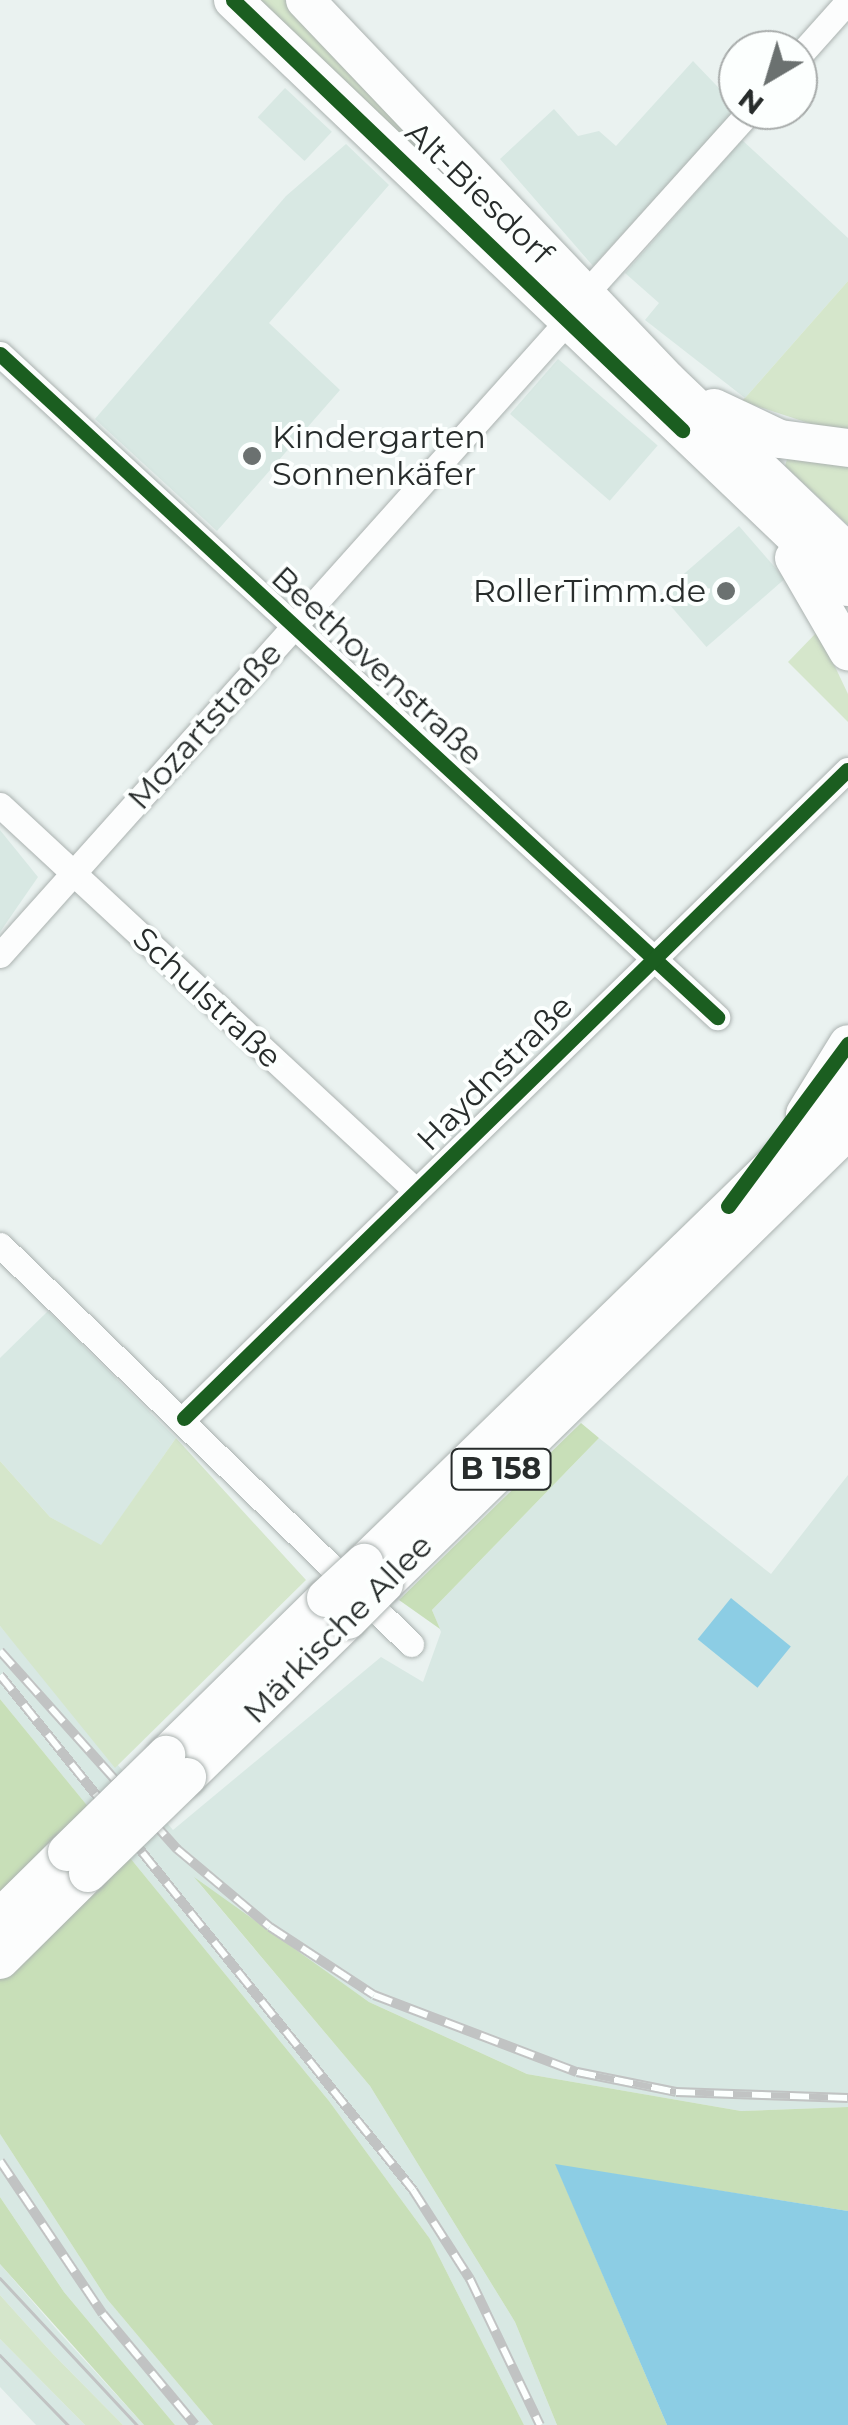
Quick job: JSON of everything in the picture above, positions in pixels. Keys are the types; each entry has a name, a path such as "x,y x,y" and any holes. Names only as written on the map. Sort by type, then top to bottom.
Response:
{"main road":[{"name":"Alt-Biesdorf","path":"233,0 667,380 848,553"},
{"name":"Alt-Biesdorf","path":"305,0 750,497 848,587"},
{"path":"667,380 745,426 848,448"},
{"path":"750,497 812,581 848,650"},
{"path":"728,1206 848,1044"},
{"name":"Märkische Allee","path":"374,1573 728,1206 848,1093"},
{"name":"Märkische Allee","path":"0,1960 78,1863 176,1766 374,1573 848,1130"},
{"path":"770,1207 848,1151"},
{"name":"Märkische Allee","path":"0,1918 78,1863"}],"street":[{"path":"818,35 848,1"},
{"name":"Mozartstraße","path":"0,955 733,130"},
{"name":"Beethovenstraße","path":"0,354 718,1017"},
{"name":"Haydnstraße","path":"184,1418 847,770"},
{"name":"Schulstraße","path":"0,805 414,1190"},
{"path":"0,1244 184,1418 412,1644"}],"shaded area":[{"path":"693,61 718,87 718,130 593,266 500,159 554,109 578,136 599,131 616,146"},
{"path":"285,88 332,132 305,161 258,117"},
{"path":"742,140 848,238 848,281 745,398 645,320 659,303 625,273"},
{"path":"346,144 389,185 269,323 340,390 217,531 95,419 286,196"},
{"path":"558,359 658,446 610,501 510,414"},
{"name":"RollerTimm.de","path":"739,526 785,579 706,647 661,594"},
{"path":"0,830 38,877 0,932"},
{"path":"48,1311 176,1438 101,1546 50,1517 0,1461 0,1358"},
{"path":"599,1438 771,1574 848,1475 848,2107 741,2111 527,2074 369,2002 198,1882 370,2086 515,2322 557,2425 524,2425 430,2239 329,2101 0,1699 0,1626 173,1830 381,1657 423,1682 441,1632 432,1610"},
{"path":"0,2134 107,2299 213,2425 175,2425 64,2292 0,2197"},
{"path":"0,2264 144,2425 123,2425 0,2295"},
{"path":"0,2339 85,2425 36,2425 0,2387"}],"green space":[{"path":"250,0 285,0 302,16 619,349"},
{"path":"848,281 848,436 741,401 745,398"},
{"path":"788,456 848,461 848,525 785,466"},
{"path":"818,631 848,694 848,722 788,662"},
{"path":"581,1423 599,1438 432,1610 440,1629 399,1600"},
{"path":"176,1438 306,1580 115,1768 0,1626 0,1461 50,1517 101,1545"},
{"path":"0,1699 329,2101 430,2239 524,2425 213,2425 107,2299 0,2134"},
{"path":"194,1877 369,2002 527,2074 741,2111 848,2107 848,2211 556,2165 667,2425 557,2425 515,2322 370,2086"},
{"path":"0,2197 64,2292 175,2425 144,2425 0,2264"},
{"path":"0,2295 123,2425 85,2425 0,2339"}],"water":[{"path":"731,1598 791,1646 757,1688 698,1639"},
{"path":"555,2164 848,2211 848,2425 667,2425"}],"tram line":[{"path":"0,2278 137,2425"},
{"path":"0,2355 68,2425"}],"railway":[{"path":"0,1651 177,1849 270,1927 374,1995 577,2072 676,2092 848,2098"},
{"path":"0,1675 413,2190 470,2279 540,2425"},
{"path":"0,2161 103,2314 195,2425"}],"cycle path":[{"path":"233,0 682,430"},
{"path":"0,354 717,1017"},
{"path":"184,1418 847,770"},
{"path":"728,1206 848,1044"}],"place":[{"name":"Kindergarten Sonnenkäfer","path":"252,456"},
{"name":"RollerTimm.de","path":"726,591"}]}
